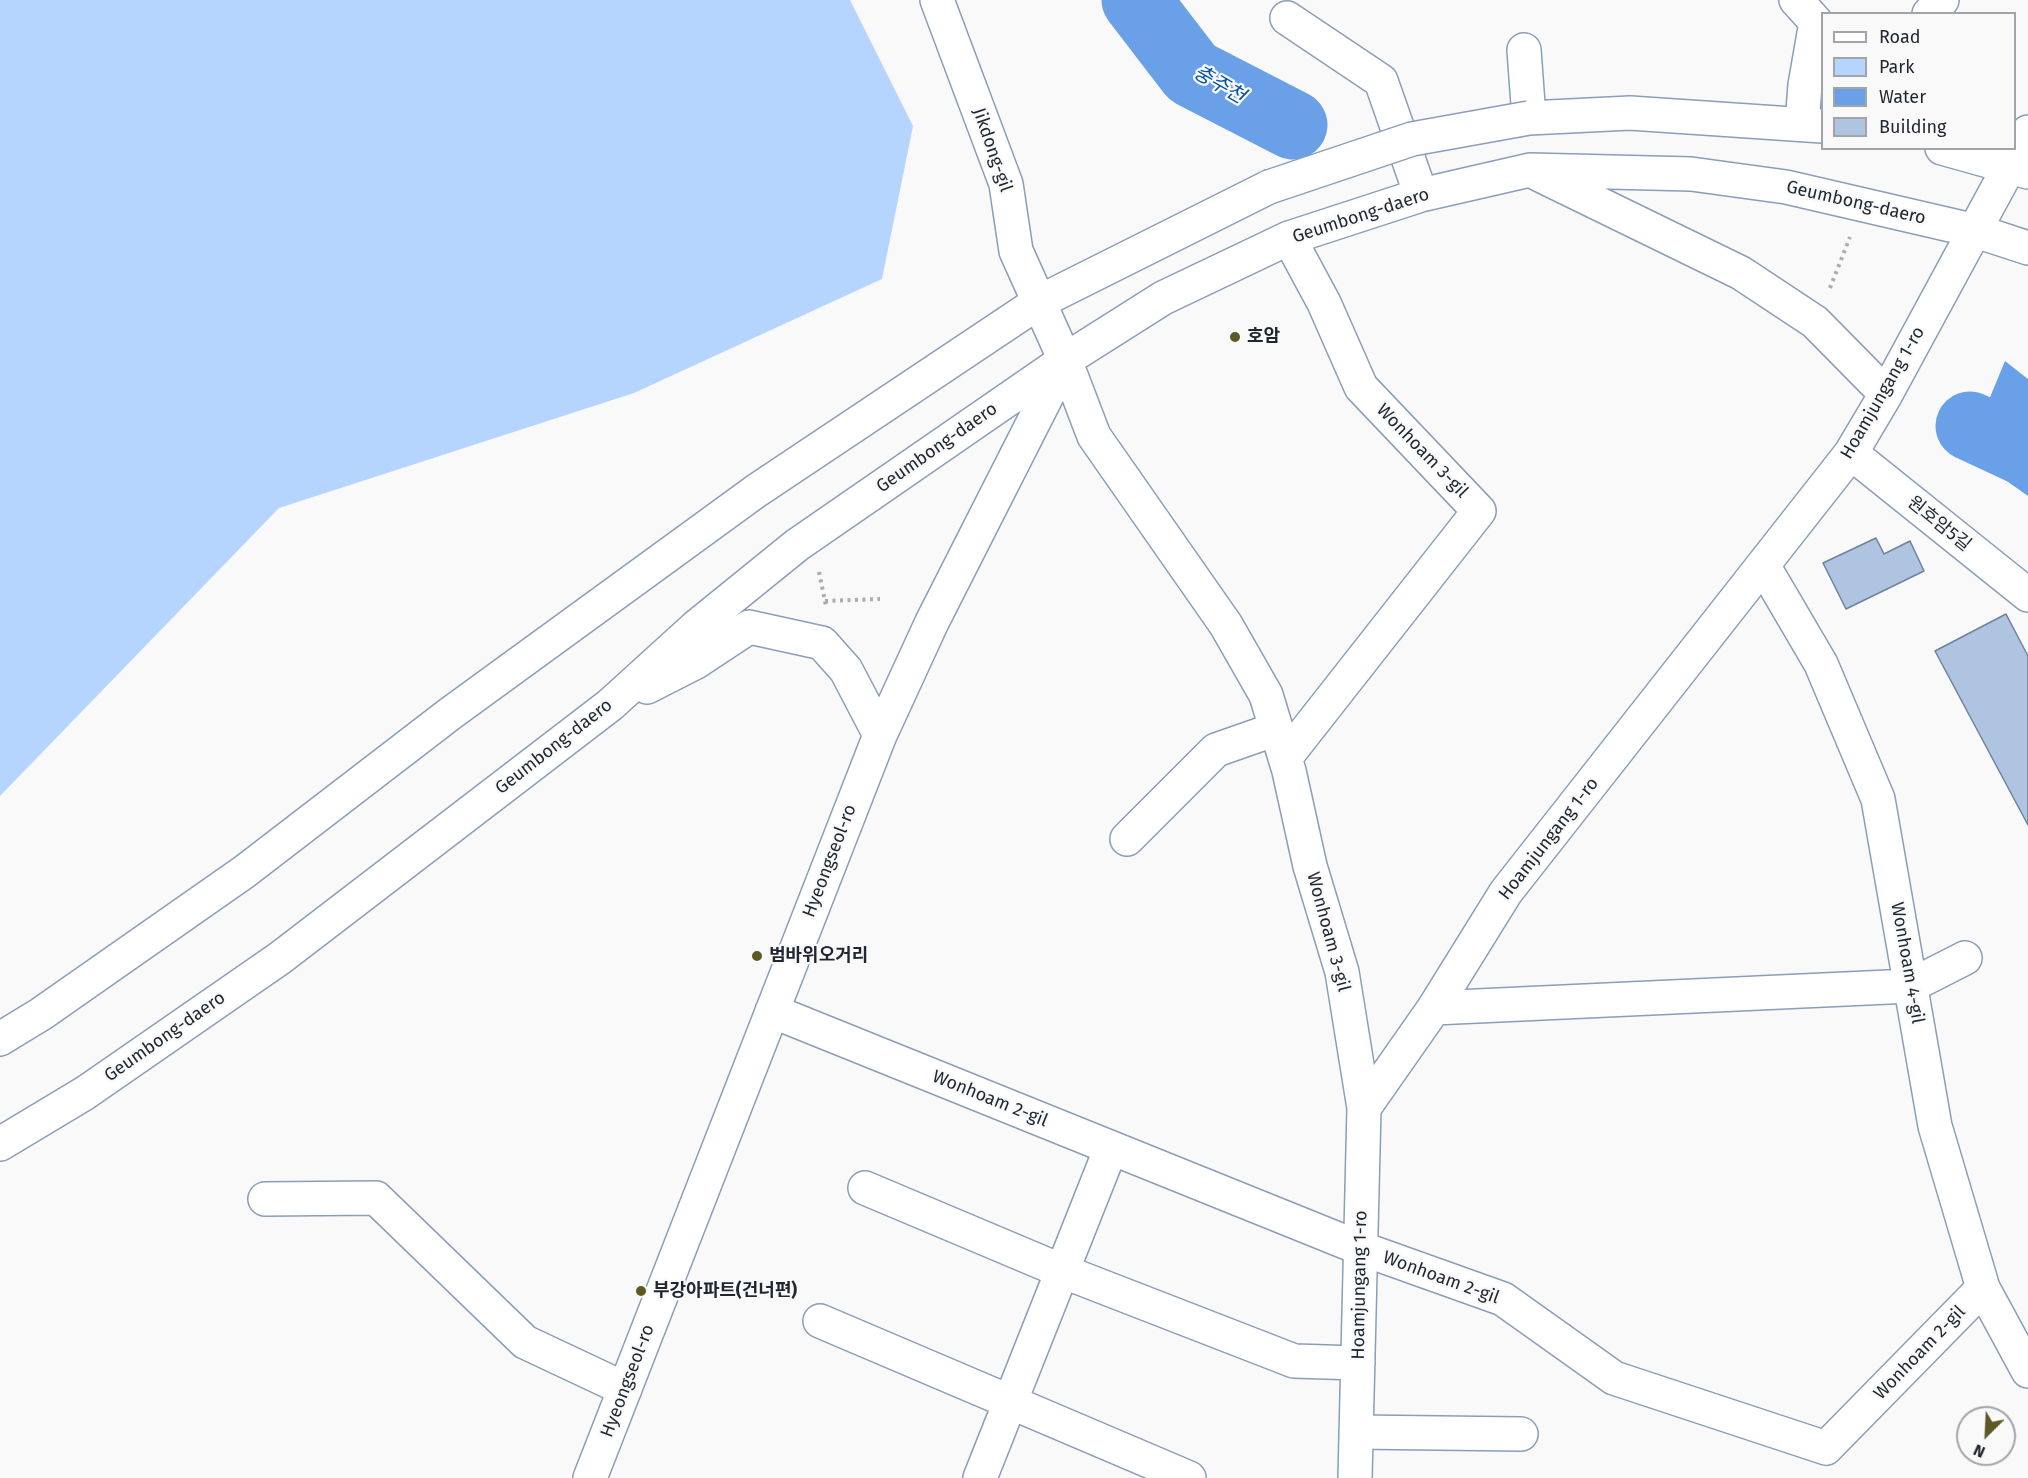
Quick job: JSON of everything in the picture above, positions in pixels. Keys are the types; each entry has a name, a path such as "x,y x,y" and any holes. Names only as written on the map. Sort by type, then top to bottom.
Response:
{"street":[{"name":"Jikdong-gil","path":"937,0 1006,183 1016,251 1065,360"},
{"path":"1931,12 1942,0"},
{"path":"0,1039 41,1014 244,872 451,713 756,491 1039,302 1269,187 1412,139 1529,118 1630,113 1812,125 1804,85 1811,15"},
{"path":"1287,18 1381,81 1421,195"},
{"path":"1524,50 1529,118"},
{"name":"Hoamjungang 1-ro","path":"1355,1478 1364,1108 1434,1008 1506,892 1851,453 1886,394 1950,272 2019,169 2028,132"},
{"path":"1949,150 2019,169"},
{"path":"1530,170 1741,273 1815,322 1886,394"},
{"name":"Geumbong-daero","path":"0,1144 85,1093 280,958 610,705 698,626 797,545 1065,360 1163,298 1290,238 1421,195 1530,170 1691,174 1786,187 1976,231 2028,248"},
{"name":"Wonhoam 3-gil","path":"1280,743 1479,511 1361,387 1324,303 1290,238"},
{"name":"Wonhoam 3-gil","path":"1065,360 1094,436 1229,631 1266,695 1310,866 1342,972 1364,1108"},
{"name":"Hyeongseol-ro","path":"590,1478 880,735 932,622 1065,360"},
{"name":"원호암5길","path":"1851,453 2028,595"},
{"name":"Wonhoam 4-gil","path":"1763,565 1821,664 1878,799 1935,1126 1983,1288 2028,1371"},
{"path":"610,705 696,662 749,627 822,644 846,670 880,735"},
{"path":"1127,839 1216,750 1280,743"},
{"path":"1434,1008 1910,986 1965,958"},
{"name":"Wonhoam 2-gil","path":"772,1011 1360,1248 1503,1299 1614,1378 1826,1448 1983,1288"},
{"path":"980,1478 1111,1148"},
{"path":"865,1188 1062,1270 1294,1361 1358,1363"},
{"path":"265,1199 376,1198 525,1342 625,1389"},
{"path":"820,1321 1009,1404 1189,1478"},
{"path":"1356,1432 1521,1434"}],"path":[{"path":"1827,295 1852,231"},
{"path":"819,570 827,609"},
{"path":"825,601 880,599"}],"green space":[{"path":"0,0 850,0 913,126 882,279 634,393 279,508 0,796"}],"water":[{"path":"2005,361 2028,379 2028,496 1967,453"}],"building":[{"path":"1876,538 1884,554 1910,541 1924,571 1846,609 1823,563"},
{"path":"2006,614 2028,656 2028,825 1935,651"}],"waterway":[{"name":"충주천","path":"1136,0 1192,73 1293,125"},
{"name":"충주천","path":"1970,426 2028,453"}],"place":[{"name":"호암","path":"1235,337"},
{"name":"범바위오거리","path":"757,956"},
{"name":"부강아파트(건너편)","path":"641,1291"}]}
